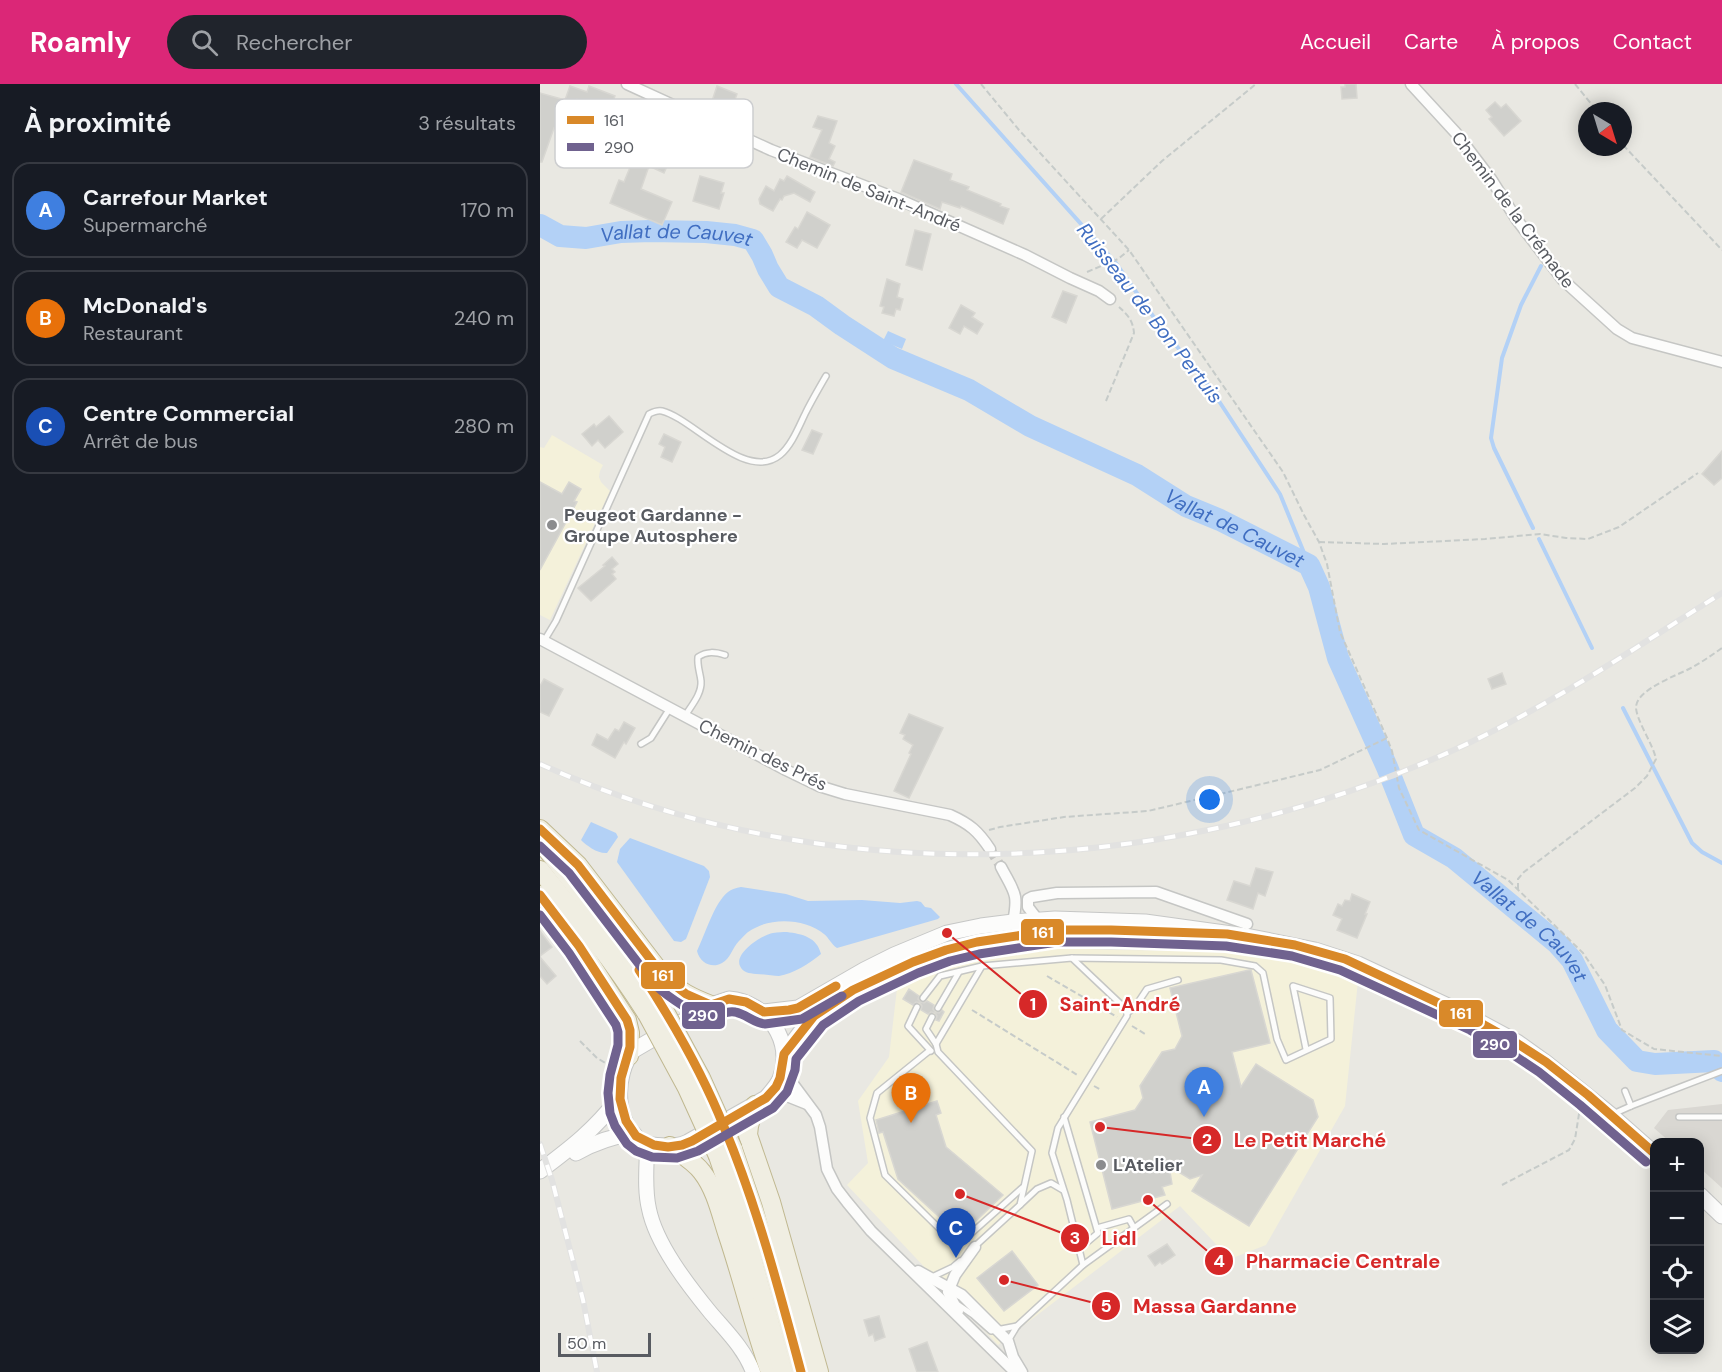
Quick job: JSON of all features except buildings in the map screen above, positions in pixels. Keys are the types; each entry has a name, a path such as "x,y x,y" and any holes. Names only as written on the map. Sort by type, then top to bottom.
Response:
{"highway":[{"path":"540,829 578,865 664,977 674,987 711,1005"},
{"path":"540,841 633,962 654,1010"},
{"path":"540,870 591,932 622,976 654,1010 701,1078 725,1152 783,1372"},
{"path":"540,895 595,969 627,1020 630,1033 626,1063"},
{"path":"761,1101 748,1126 748,1135 771,1202 819,1372"},
{"path":"670,1146 700,1169 717,1202 758,1338 771,1372"},
{"path":"725,1152 770,1257 801,1372"}],"main road":[{"path":"764,1012 798,1008 874,965 947,933 1013,922 1038,920 1145,922 1279,942 1315,950 1358,964 1463,1013 1517,1042 1590,1097 1650,1149"},
{"path":"783,1060 806,1025 823,1009 879,977 946,950 977,942 1056,930 1227,934"},
{"path":"729,999 746,1002 764,1012 778,1034 783,1060 776,1087 761,1101 688,1143 670,1146 647,1144 634,1134 624,1118 619,1098 626,1063 634,1050 711,1005 729,999"},
{"path":"540,1172 584,1138 619,1098"},
{"path":"540,1172 595,1142 634,1134"},
{"path":"1704,1199 1722,1216"}],"street":[{"name":"Chemin de Saint-André","path":"627,84 660,99"},
{"name":"Chemin de la Crémade","path":"1411,84 1456,133 1517,220 1563,280 1617,329 1632,338 1722,362"},
{"name":"Chemin de Saint-André","path":"753,142 919,208 1025,255 1099,291 1110,299"},
{"name":"Chemin des Prés","path":"542,640 819,786 845,795 950,815 966,822 990,849"},
{"path":"1001,867 1015,893 1017,902 1013,922"},
{"path":"1038,920 1028,907 1028,899 1032,897 1057,894 1156,892 1247,924"},
{"path":"783,1060 790,1080 816,1115 827,1169 837,1189 870,1231 1015,1372"},
{"path":"761,1101 792,1097 810,1106"},
{"path":"647,1144 646,1195 654,1227 668,1254 685,1279 740,1347 753,1372"},
{"path":"967,1325 948,1292 955,1275 975,1247"},
{"path":"904,1264 962,1295 1008,1341 1013,1357 1022,1372"}],"lane":[{"path":"542,640 566,599 649,414 661,410 736,455 765,462 779,456 788,446 826,376"},
{"path":"685,716 701,688 698,657 704,653 715,652 725,655"},
{"path":"641,744 651,738 670,708"},
{"path":"1072,958 1127,1010 1127,1013"},
{"path":"923,998 940,976 982,966 1072,958 1221,960 1255,966 1263,973 1277,1039 1286,1060 1330,1039 1330,998 1293,986 1306,1049"},
{"path":"936,1044 982,966"},
{"path":"938,1008 959,972"},
{"path":"1083,1265 1052,1153 1058,1128 1127,1013 1135,1007 1147,988 1178,980"},
{"path":"917,1007 908,1026 929,1051 938,1052"},
{"path":"932,1017 926,1029 936,1044 938,1052 1032,1150 1020,1205"},
{"path":"929,1051 877,1094 870,1118 885,1175 957,1246 1024,1187"},
{"path":"1611,1115 1720,1073"},
{"path":"1625,1091 1630,1106"},
{"path":"1678,1118 1722,1117"},
{"path":"1064,1118 1098,1233 1079,1249"},
{"path":"930,1278 953,1267 1036,1189 1051,1183 1064,1191"},
{"path":"1008,1341 1017,1326 1083,1265 1167,1204"},
{"path":"1097,1228 1129,1219 1134,1228"},
{"path":"941,1299 961,1306 991,1331 1017,1326"}],"path":[{"path":"981,84 1019,130 1129,250 1283,472 1319,542 1327,564 1340,632 1387,738 1399,788 1419,830 1508,880 1583,953 1605,985 1622,1030 1654,1049 1722,1056"},
{"path":"1101,219 1162,161 1256,84"},
{"path":"1575,84 1590,102"},
{"path":"1632,155 1722,250"},
{"path":"1070,278 1109,264 1129,250"},
{"path":"1106,401 1134,333 1129,316 1110,299"},
{"path":"1319,542 1383,544 1540,534 1588,539 1619,527 1698,473"},
{"path":"1518,890 1518,879 1524,872 1635,788 1648,774 1656,759 1638,715 1636,707 1638,701 1654,687 1693,667 1722,648"},
{"path":"981,837 988,831 1000,827 1064,817 1148,811 1230,792 1320,770 1387,738"},
{"path":"1078,939 1106,943 1127,942 1176,933"},
{"path":"1033,962 1032,955 1053,946 1055,938"},
{"path":"1047,976 1145,1034"},
{"path":"972,1010 1101,1090"},
{"path":"580,1041 597,1058 609,1065 626,1063"},
{"path":"1502,1185 1569,1150 1575,1139 1579,1114 1590,1097"}],"shaded area":[{"path":"552,435 603,465 599,477 610,491 550,620 540,615 540,447 544,448"},
{"path":"1041,947 1212,951 1269,957 1330,971 1358,981 1345,1106 1266,1245 1230,1259 1180,1206 998,1345 847,1185 868,1163 858,1101 889,1057 898,980 956,961"},
{"path":"1722,1104 1722,1188 1704,1172 1704,1138 1665,1138 1654,1128 1668,1110"}],"water":[{"path":"888,331 906,339 902,349 883,341"},
{"path":"591,822 616,833 618,837 607,853 596,851 581,840"},
{"path":"630,838 704,866 709,871 710,877 686,939 681,942 674,941 617,862 620,849"},
{"path":"741,887 786,894 808,901 862,900 900,903 917,901 931,908 940,917 837,948 824,934 808,925 789,921 770,923 747,933 722,963 707,964 697,951 710,920 723,897 731,890"},
{"path":"787,932 803,935 812,940 821,954 801,968 779,976 749,973 741,968 739,961 750,945 768,934"}],"waterway":[{"name":"Ruisseau de Bon Pertuis","path":"956,84 1115,262 1155,319 1211,389 1280,494 1309,565"},
{"name":"Vallat de Cauvet","path":"540,225 560,236 586,238 621,232 651,231 706,232 735,235 753,240 779,287 816,306 893,358 969,390 1030,426 1137,475 1186,506 1220,520 1309,565 1319,587 1338,658 1387,767 1414,835 1454,858 1557,943 1572,960 1607,1030 1637,1061 1655,1064 1714,1061 1722,1071"},
{"path":"1533,528 1491,438 1502,358 1521,305 1541,266"},
{"path":"1539,539 1592,648"},
{"path":"1623,708 1692,843 1702,852 1722,863"}],"tunnel":[{"path":"990,849 1001,867"}],"railway":[{"path":"540,764 651,806 765,835 881,851 999,854 1117,845 1233,824 1346,792 1456,749 1559,695 1722,593"},
{"path":"540,1144 552,1180 583,1300 597,1372"}],"transit line":[{"name":"161","path":"540,829 578,865 664,977 686,994 711,1005 729,999 746,1002 764,1012 798,1008 836,986"},
{"name":"290","path":"540,846 569,873 655,985 674,1000 698,1014 712,1017 735,1012 765,1024 802,1019 842,996"},
{"name":"161","path":"540,895 579,946 627,1020 630,1030 630,1047 621,1078 620,1099 626,1121 636,1136 654,1145 668,1147 692,1141 766,1098 776,1087 780,1078 784,1054 814,1016 853,990 913,962 977,942 1056,930 1111,930 1227,934 1295,945 1345,959 1475,1020 1518,1044 1546,1062 1588,1095 1650,1149"},
{"name":"290","path":"540,915 569,953 616,1025 618,1045 610,1075 608,1093 610,1113 615,1126 627,1144 636,1151 652,1157 677,1158 698,1151 773,1108 787,1092 795,1070 796,1059 823,1025 859,1001 918,973 950,961 979,954 1057,942 1111,942 1226,946 1292,956 1340,970 1470,1030 1512,1054 1580,1105 1646,1162"},
{"name":"161","path":"639,970 686,1047 724,1127 757,1217 801,1372"}],"place":[{"name":"Peugeot Gardanne - Groupe Autosphere","path":"552,525"},
{"name":"Saint-André","path":"947,933"},
{"name":"Carrefour Market","path":"1204,1117"},
{"name":"McDonald's","path":"911,1123"},
{"name":"Le Petit Marché","path":"1100,1127"},
{"name":"L'Atelier","path":"1101,1165"},
{"name":"Lidl","path":"960,1194"},
{"name":"Pharmacie Centrale","path":"1148,1200"},
{"name":"Centre Commercial","path":"956,1258"},
{"name":"Massa Gardanne","path":"1004,1280"}]}
